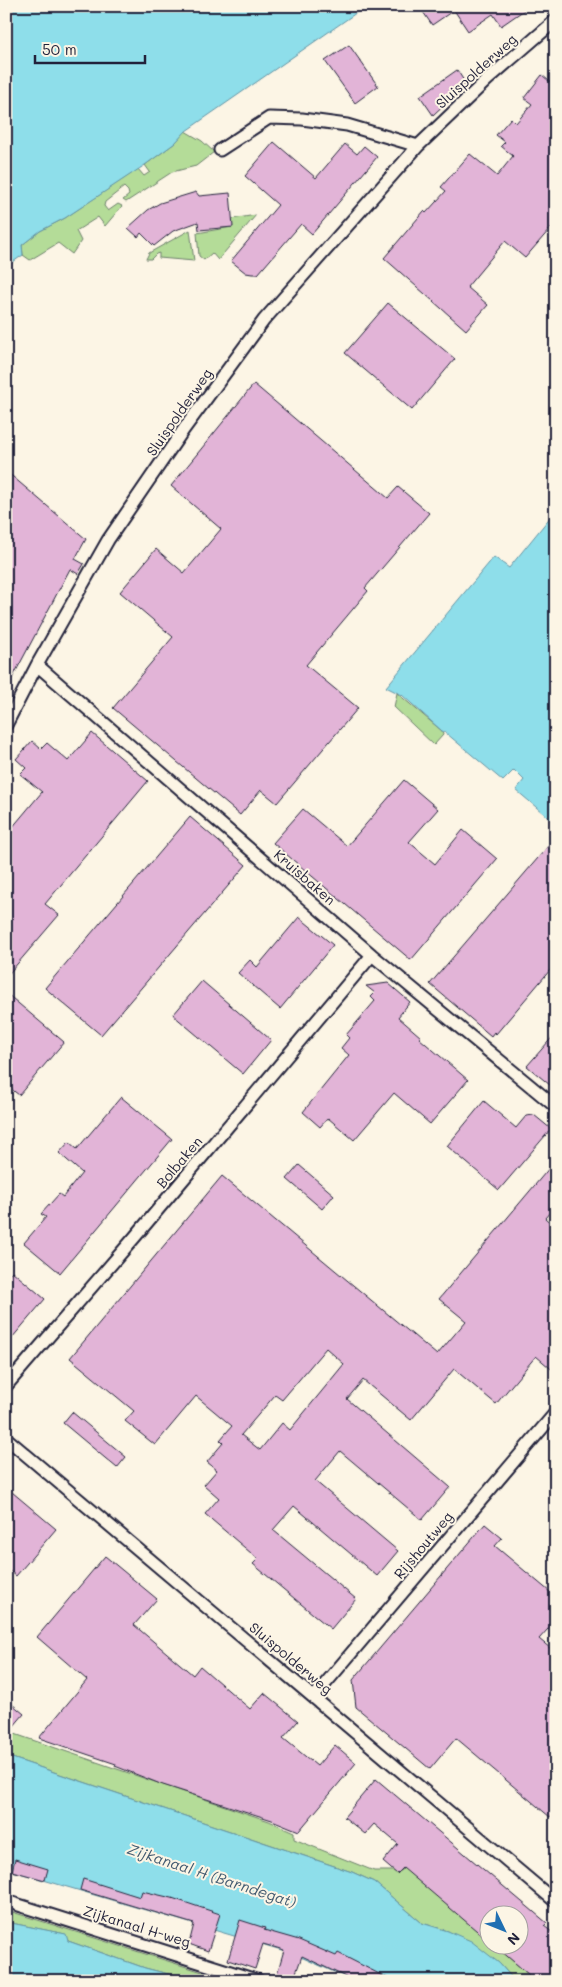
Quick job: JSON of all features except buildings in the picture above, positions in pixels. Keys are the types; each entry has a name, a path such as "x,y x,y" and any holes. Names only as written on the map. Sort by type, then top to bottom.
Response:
{"street":[{"name":"Sluispolderweg","path":"6,724 108,540 212,390 264,320 418,146 488,79 556,20"},
{"path":"220,150 269,118 302,119 347,125 418,146"},
{"name":"Kruisbaken","path":"37,665 372,955 556,1108"},
{"name":"Bolbaken","path":"6,1386 134,1238 372,955"},
{"name":"Rijshoutweg","path":"314,1697 556,1412"},
{"name":"Sluispolderweg","path":"6,1438 556,1902"},
{"name":"Zijkanaal H-weg","path":"6,1901 259,1981"}],"green space":[{"path":"185,131 202,141 214,152 196,166 172,172 126,202 123,200 129,195 124,187 105,202 104,206 108,211 118,204 122,206 105,226 98,217 76,231 81,241 72,254 58,243 30,260 23,255 22,245 40,231 65,218 138,169 144,176 150,172 145,165 175,143"},
{"path":"256,215 218,260 212,253 204,260 199,256 197,233 232,227 232,219"},
{"path":"190,230 194,261 159,258 159,253 151,259 146,259 149,253"},
{"path":"397,693 442,731 443,735 434,745 394,707"},
{"path":"6,1731 269,1821 294,1832 294,1839 374,1871 401,1871 406,1866 480,1931 480,1951 448,1931 422,1923 374,1882 352,1872 6,1756"},
{"path":"6,1910 231,1981 195,1981 145,1968 68,1941 65,1934 6,1922"},
{"path":"485,1954 505,1954 536,1981 515,1981 499,1963"}],"water":[{"path":"6,6 366,6 186,131 175,143 145,165 65,218 40,231 22,245 23,255 10,264 6,263"},
{"path":"556,510 556,824 516,790 524,780 514,770 503,781 402,695 386,687 494,557 509,568"},
{"name":"Zijkanaal H (Barndegat)","path":"6,1756 352,1872 374,1882 422,1923 471,1941 480,1948 480,1954 488,1954 499,1963 515,1981 354,1981 292,1953 6,1869"},
{"path":"6,1922 66,1934 68,1941 145,1968 195,1981 6,1981"}]}
